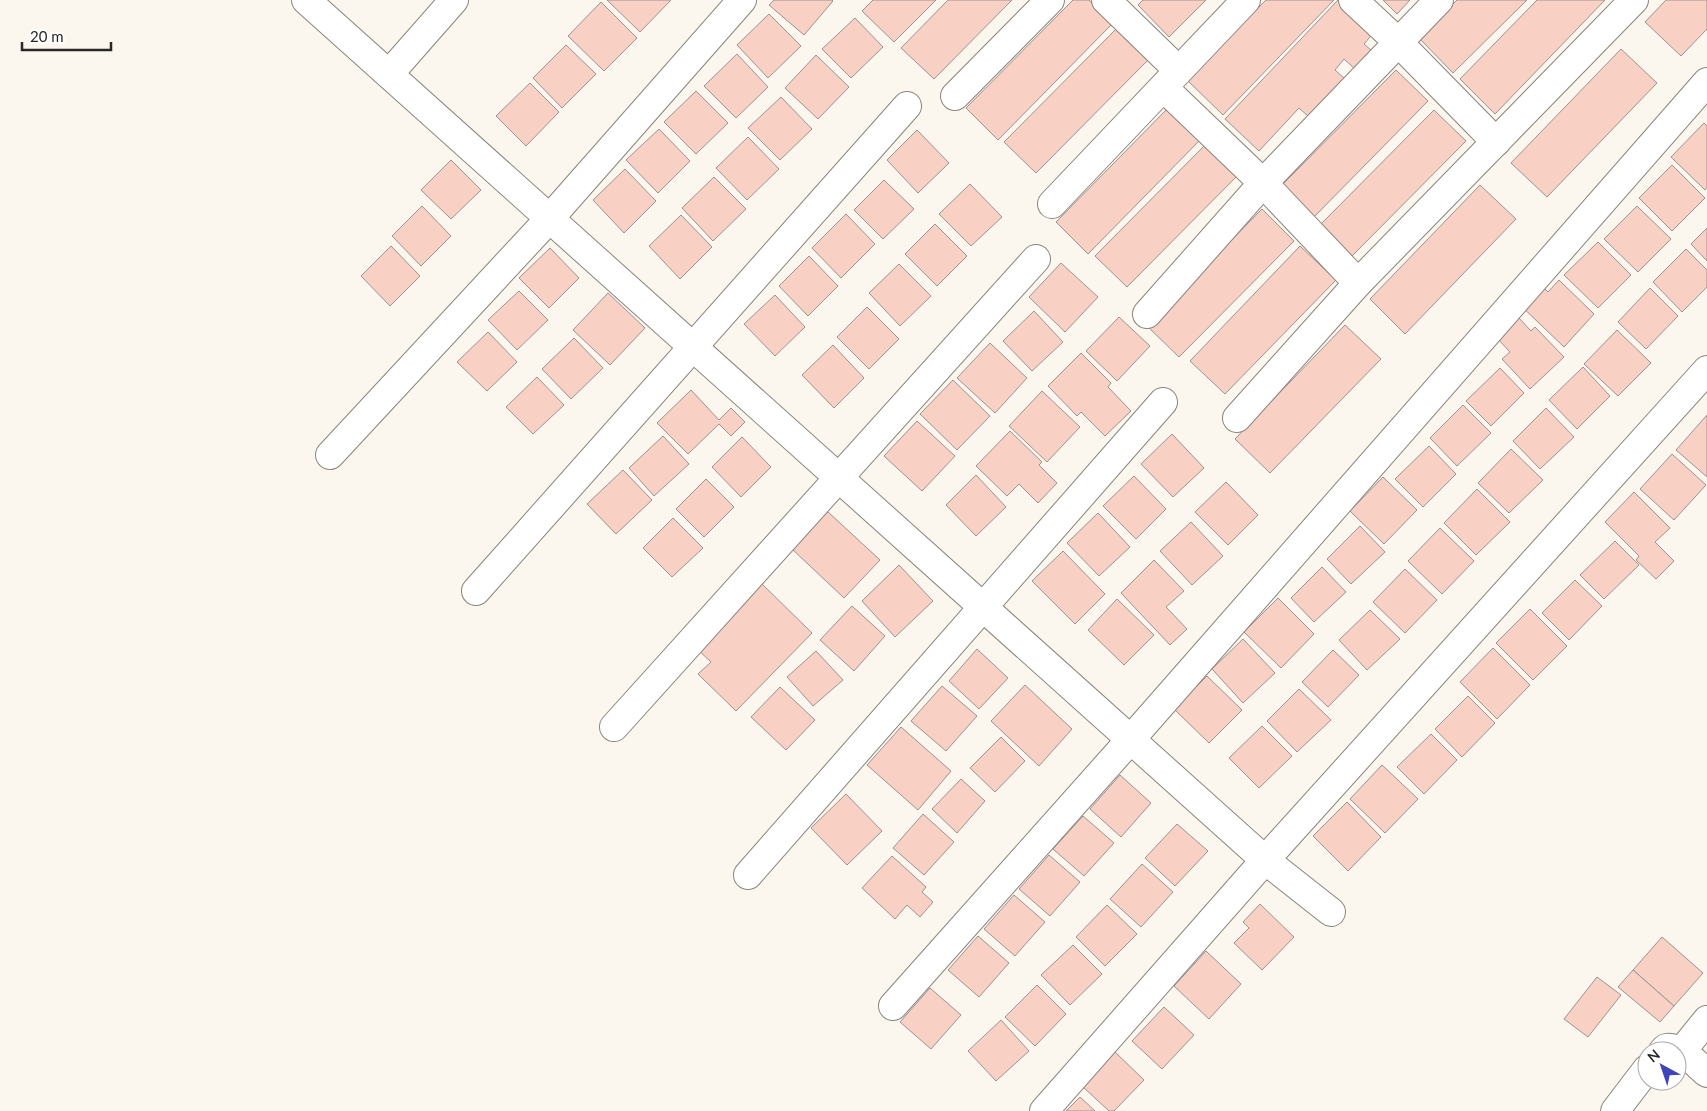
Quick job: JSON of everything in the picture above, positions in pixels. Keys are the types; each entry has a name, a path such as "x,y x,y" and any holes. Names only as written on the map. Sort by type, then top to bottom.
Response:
{"street":[{"path":"306,0 1265,860 1331,912"},
{"path":"389,74 454,0"},
{"path":"330,455 550,218 742,0"},
{"path":"955,96 1050,0"},
{"path":"1106,0 1171,79 1263,183 1358,283"},
{"path":"1052,204 1246,0"},
{"path":"1353,0 1398,42 1496,142"},
{"path":"1147,314 1263,183 1439,0"},
{"path":"1237,418 1358,283 1496,142 1628,2"},
{"path":"893,1006 1131,739 1707,82"},
{"path":"476,591 907,106"},
{"path":"614,727 1036,259"},
{"path":"1044,1111 1265,860 1707,370"},
{"path":"748,876 1163,402"},
{"path":"1683,1041 1707,1020"},
{"path":"1687,1060 1707,1073"},
{"path":"1615,1111 1637,1082"}],"building":[{"path":"607,0 671,0 640,32"},
{"path":"774,0 833,1 804,35 769,5"},
{"path":"873,0 936,0 894,42 862,11"},
{"path":"948,0 1012,0 934,79 901,48"},
{"path":"1073,0 1089,0 1112,24 998,140 966,108"},
{"path":"1143,0 1206,0 1169,37 1138,5"},
{"path":"1266,0 1334,0 1223,115 1187,80"},
{"path":"1338,0 1374,32 1364,44 1372,51 1355,69 1344,59 1335,70 1345,79 1309,117 1299,108 1259,151 1225,119"},
{"path":"1383,0 1410,0 1397,14"},
{"path":"1457,0 1527,0 1453,73 1419,38"},
{"path":"1537,0 1605,0 1495,114 1460,79"},
{"path":"1666,0 1707,0 1707,29 1681,56 1645,22"},
{"path":"601,2 637,38 604,71 568,36"},
{"path":"769,14 801,46 768,78 737,45"},
{"path":"855,18 883,47 851,78 822,49"},
{"path":"1119,26 1151,57 1036,173 1004,142"},
{"path":"566,45 596,74 562,108 533,78"},
{"path":"1621,49 1657,83 1547,197 1511,163"},
{"path":"737,54 768,87 736,118 704,86"},
{"path":"816,55 849,87 818,119 785,88"},
{"path":"1396,70 1428,101 1313,218 1281,186"},
{"path":"530,83 559,112 526,146 496,116"},
{"path":"696,91 728,123 696,154 664,122"},
{"path":"781,97 812,129 780,160 748,128"},
{"path":"1170,106 1202,138 1088,254 1056,222"},
{"path":"1434,110 1466,141 1351,257 1319,226"},
{"path":"1704,123 1707,126 1707,187 1705,190 1671,157"},
{"path":"659,129 690,161 658,193 626,160"},
{"path":"917,130 949,163 918,193 887,160"},
{"path":"748,137 779,169 747,200 716,168"},
{"path":"1210,140 1242,171 1127,287 1095,256"},
{"path":"451,160 481,190 451,219 421,190"},
{"path":"1672,165 1705,198 1672,231 1639,198"},
{"path":"625,169 656,201 624,233 593,200"},
{"path":"714,177 746,209 713,241 682,208"},
{"path":"884,180 914,209 883,239 854,210"},
{"path":"970,184 1002,217 971,246 939,214"},
{"path":"1480,185 1516,219 1405,334 1370,299"},
{"path":"422,206 451,236 421,266 392,236"},
{"path":"1637,206 1671,239 1638,272 1604,239"},
{"path":"1262,209 1294,241 1179,357 1147,326"},
{"path":"846,214 875,244 841,278 812,248"},
{"path":"681,215 712,247 680,279 649,246"},
{"path":"935,224 967,256 937,286 905,254"},
{"path":"1707,228 1707,261 1691,244"},
{"path":"1598,242 1631,275 1598,308 1564,275"},
{"path":"391,246 420,276 390,306 361,276"},
{"path":"1300,246 1336,280 1225,394 1190,361"},
{"path":"550,248 579,278 549,308 519,278"},
{"path":"1686,249 1707,270 1707,287 1682,312 1653,282"},
{"path":"809,256 838,286 808,316 779,286"},
{"path":"1061,263 1098,297 1065,332 1029,297"},
{"path":"899,264 931,296 900,326 869,293"},
{"path":"1559,280 1594,314 1564,347 1518,303 1538,282 1548,292"},
{"path":"1650,288 1678,316 1646,349 1618,322"},
{"path":"519,291 548,320 517,350 488,320"},
{"path":"608,293 645,328 610,365 573,330"},
{"path":"775,295 805,327 775,356 744,324"},
{"path":"867,307 899,339 869,369 837,337"},
{"path":"1034,311 1063,342 1032,371 1003,341"},
{"path":"1119,317 1150,346 1117,381 1086,351"},
{"path":"1518,317 1531,331 1535,327 1564,357 1530,389 1502,359 1510,352 1496,337"},
{"path":"1345,325 1381,359 1270,473 1235,439"},
{"path":"1617,330 1651,363 1618,396 1584,364"},
{"path":"488,332 517,362 487,391 457,362"},
{"path":"574,338 603,368 571,399 542,369"},
{"path":"990,343 1027,378 995,413 957,378"},
{"path":"833,345 864,378 834,408 802,375"},
{"path":"1081,353 1111,383 1108,387 1131,411 1105,436 1081,412 1077,416 1048,386"},
{"path":"1583,367 1610,396 1577,429 1549,400"},
{"path":"1500,368 1524,393 1491,426 1466,401"},
{"path":"537,377 564,405 533,434 506,407"},
{"path":"953,380 990,416 957,450 920,414"},
{"path":"691,390 719,420 731,408 745,422 731,436 719,424 688,454 657,423"},
{"path":"1042,391 1080,427 1047,462 1009,426"},
{"path":"1463,405 1491,433 1457,466 1430,438"},
{"path":"1546,408 1574,437 1540,469 1513,441"},
{"path":"1707,415 1707,477 1676,450"},
{"path":"917,421 955,456 922,491 884,456"},
{"path":"1010,431 1042,462 1039,465 1057,483 1038,503 1019,484 1007,496 976,466"},
{"path":"1172,434 1204,468 1173,497 1141,464"},
{"path":"663,436 689,464 654,496 629,468"},
{"path":"742,437 771,467 741,497 712,467"},
{"path":"1429,446 1456,474 1423,507 1395,479"},
{"path":"1511,449 1543,480 1509,513 1478,483"},
{"path":"1672,454 1706,485 1674,520 1640,489"},
{"path":"623,470 652,500 616,534 587,504"},
{"path":"976,475 1006,507 976,536 946,505"},
{"path":"1134,476 1166,509 1136,539 1103,506"},
{"path":"1383,477 1417,510 1384,544 1350,511"},
{"path":"706,479 734,507 704,537 676,509"},
{"path":"1226,482 1258,515 1228,545 1195,512"},
{"path":"1477,489 1510,522 1476,555 1444,523"},
{"path":"1634,492 1670,528 1655,542 1674,561 1656,579 1636,560 1639,556 1605,522"},
{"path":"827,511 880,560 844,598 792,549"},
{"path":"1098,513 1130,547 1099,576 1067,543"},
{"path":"673,518 703,548 672,577 643,548"},
{"path":"1191,522 1223,556 1192,585 1160,551"},
{"path":"1360,526 1385,552 1351,584 1327,559"},
{"path":"1440,528 1474,561 1442,594 1408,561"},
{"path":"1615,541 1639,565 1604,599 1580,575"},
{"path":"1063,551 1105,594 1075,624 1032,581"},
{"path":"1154,560 1184,591 1166,607 1187,629 1170,645 1121,593"},
{"path":"899,565 933,601 895,637 862,601"},
{"path":"1322,567 1346,592 1314,622 1291,598"},
{"path":"1405,569 1437,600 1405,633 1373,602"},
{"path":"1575,580 1602,606 1569,640 1542,613"},
{"path":"761,583 812,633 736,711 698,674 711,662 696,648"},
{"path":"1278,598 1314,634 1281,668 1244,632"},
{"path":"1117,599 1154,635 1124,665 1088,630"},
{"path":"852,606 885,636 854,671 820,640"},
{"path":"1530,609 1567,646 1533,680 1496,643"},
{"path":"1370,610 1400,639 1367,670 1339,640"},
{"path":"1243,639 1275,673 1243,703 1212,669"},
{"path":"1493,648 1530,685 1497,719 1460,682"},
{"path":"977,649 1008,678 979,709 949,681"},
{"path":"1333,650 1359,675 1328,707 1302,682"},
{"path":"816,651 843,680 813,706 787,677"},
{"path":"1207,676 1242,710 1209,743 1174,709"},
{"path":"1025,685 1072,729 1039,766 991,721"},
{"path":"942,686 977,716 946,751 911,721"},
{"path":"780,687 815,720 786,750 751,717"},
{"path":"1299,689 1331,720 1297,752 1267,721"},
{"path":"1468,696 1495,723 1462,757 1435,729"},
{"path":"1262,726 1292,756 1259,788 1229,758"},
{"path":"901,727 951,771 918,810 867,765"},
{"path":"1431,734 1457,760 1424,794 1397,767"},
{"path":"1001,737 1025,761 995,792 970,768"},
{"path":"1382,765 1418,799 1385,833 1350,799"},
{"path":"1120,775 1151,803 1121,837 1090,809"},
{"path":"961,779 985,801 957,833 932,809"},
{"path":"846,794 882,831 847,865 811,828"},
{"path":"1347,802 1381,837 1348,871 1313,836"},
{"path":"923,814 954,842 924,875 893,848"},
{"path":"1083,816 1114,843 1084,876 1053,849"},
{"path":"1177,824 1208,851 1175,886 1145,858"},
{"path":"1049,855 1080,882 1050,916 1019,889"},
{"path":"892,856 926,887 922,892 933,902 920,917 907,905 895,919 862,888"},
{"path":"1142,864 1173,892 1141,927 1110,899"},
{"path":"1014,895 1045,922 1015,956 984,929"},
{"path":"1260,904 1294,937 1262,970 1234,943 1249,928 1243,922"},
{"path":"1107,905 1137,934 1105,966 1076,937"},
{"path":"978,936 1009,963 979,997 948,970"},
{"path":"1662,937 1703,973 1674,1006 1633,970"},
{"path":"1073,945 1102,974 1070,1005 1041,975"},
{"path":"1206,951 1241,984 1209,1019 1174,986"},
{"path":"1633,970 1674,1006 1660,1022 1618,987"},
{"path":"1597,977 1621,995 1588,1037 1564,1019"},
{"path":"1037,985 1066,1014 1035,1046 1005,1017"},
{"path":"930,988 961,1015 931,1049 900,1022"},
{"path":"1164,1007 1194,1035 1162,1069 1132,1041"},
{"path":"1001,1020 1029,1051 996,1081 968,1051"},
{"path":"1114,1051 1144,1080 1114,1111 1109,1111 1082,1086"},
{"path":"1080,1097 1095,1111 1066,1111"}]}
